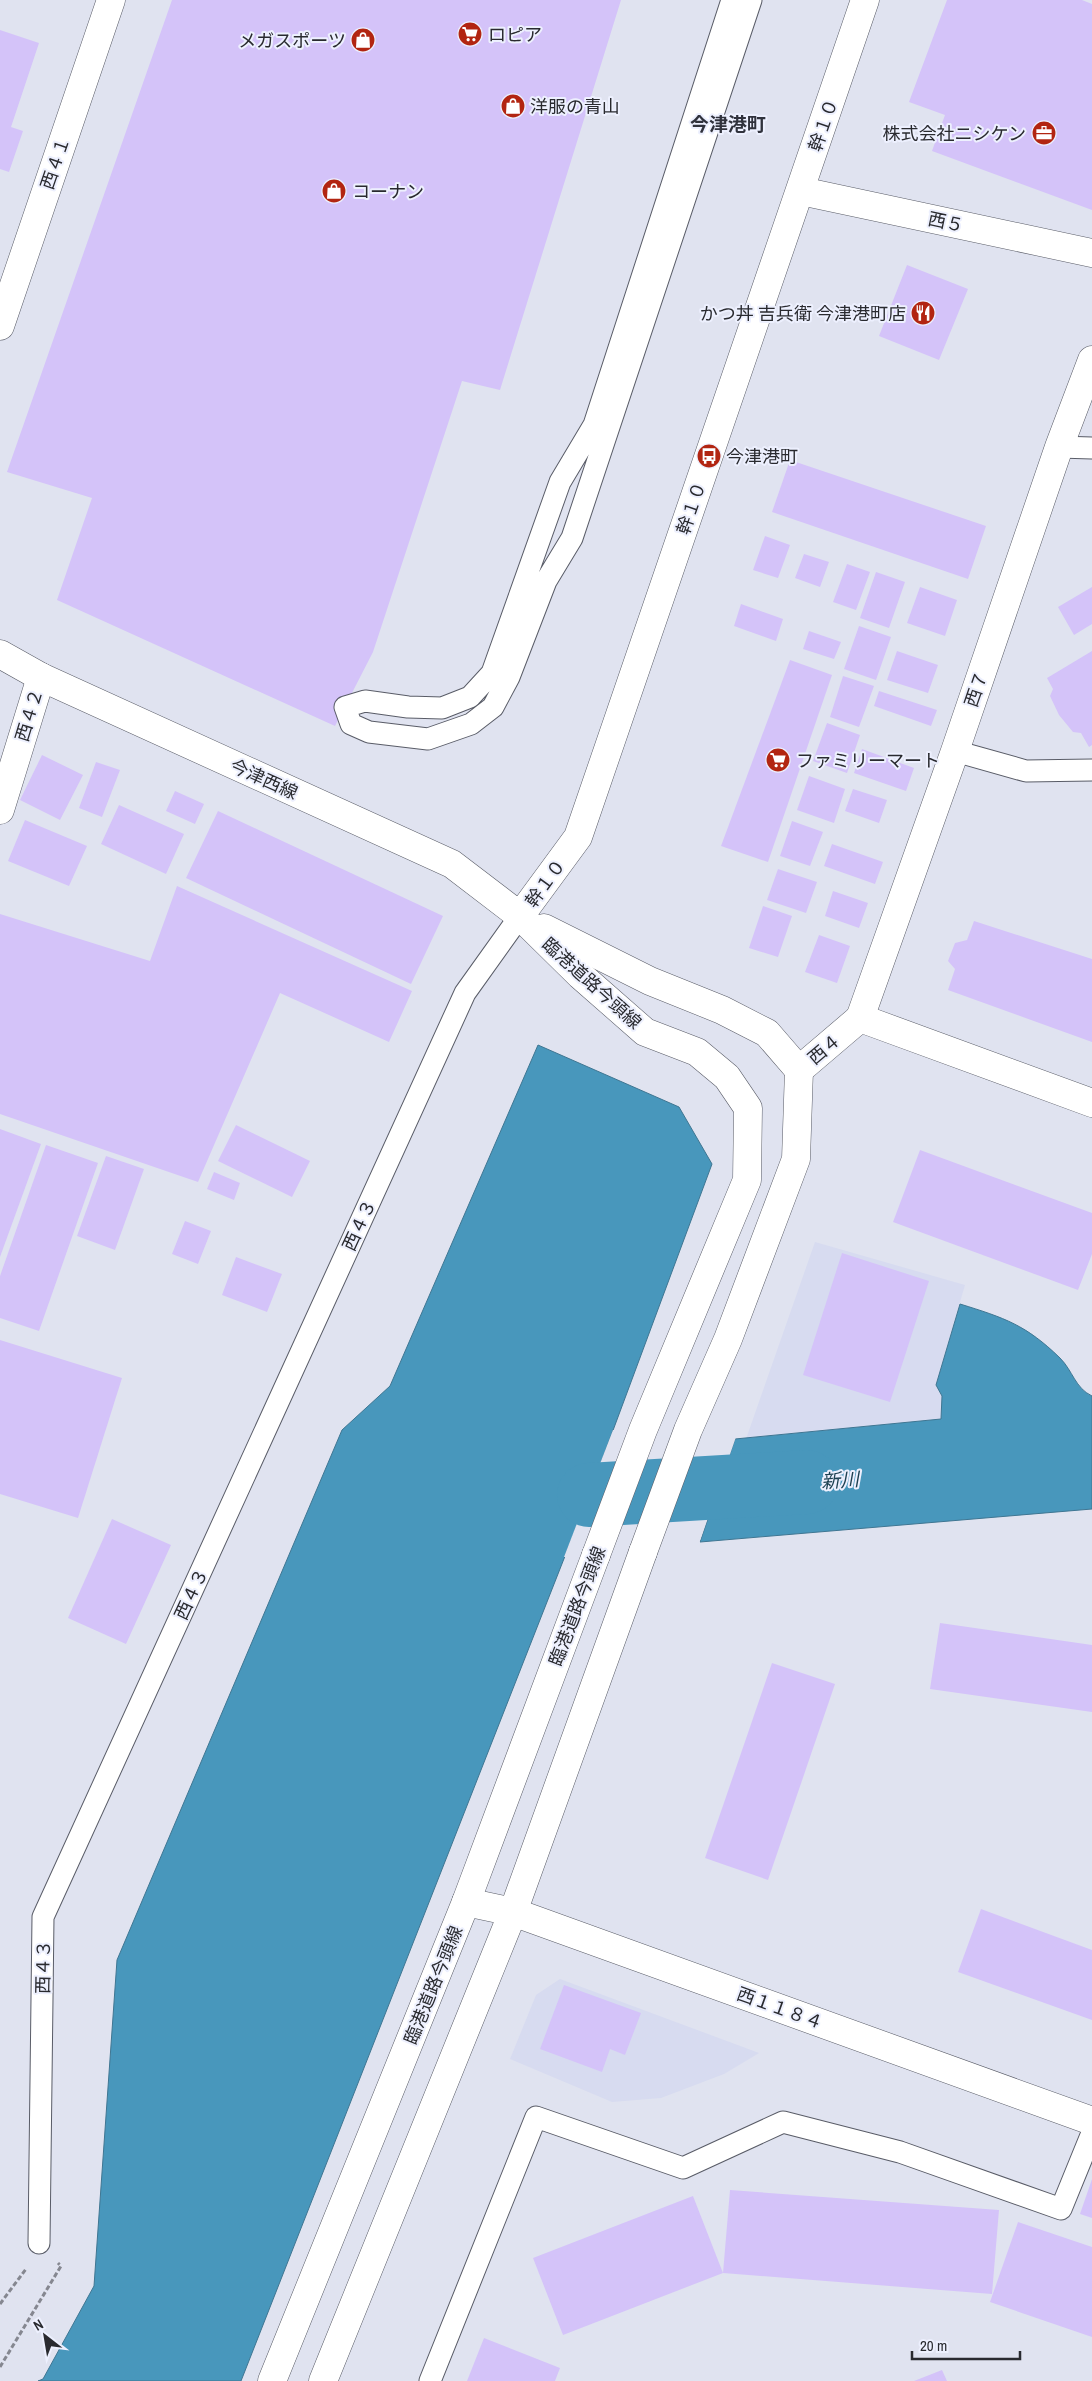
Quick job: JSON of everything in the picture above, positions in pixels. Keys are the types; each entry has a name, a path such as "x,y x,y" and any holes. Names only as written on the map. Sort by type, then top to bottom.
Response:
{"street":[{"name":"西４１","path":"0,326 111,0"},
{"name":"幹１０","path":"520,916 578,837 865,0"},
{"name":"西５","path":"801,191 1092,253"},
{"name":"西７","path":"860,1018 956,750 1059,447 1092,360"},
{"name":"今津西線","path":"0,654 41,677 452,864 520,916"},
{"name":"西４２","path":"0,810 41,677"},
{"name":"西４","path":"520,916 650,980 722,1010 767,1033 799,1070 860,1018"},
{"name":"臨港道路今頭線","path":"272,2381 466,1902 643,1430 747,1180 748,1108 727,1077 697,1052 645,1032 580,975 520,916"},
{"path":"860,1018 1092,1104"},
{"path":"323,2381 513,1912 688,1430 728,1339 796,1159 799,1070"},
{"name":"西１１８４","path":"466,1902 513,1912 1092,2121"}],"lane":[{"path":"732,0 594,425 560,482 492,673 470,697 442,708 408,707 365,701 345,706 351,724 369,732 428,738 471,724 493,706 509,678 546,582 572,538 751,0"},
{"path":"1059,447 1092,448"},
{"path":"956,750 1026,770 1092,770"},
{"name":"西４３","path":"39,2243 43,1917 465,993 520,916"},
{"path":"430,2381 536,2117 682,2168 783,2122 900,2152 1060,2209 1092,2133"}],"path":[{"path":"0,2304 31,2262 39,2243 61,2266 0,2367"}],"shaded area":[{"path":"815,1242 965,1285 936,1385 942,1396 941,1419 746,1439"},
{"path":"560,1979 759,2053 724,2074 661,2098 612,2102 510,2059 536,1995"}],"water":[{"path":"538,1045 679,1107 712,1164 589,1495 241,2381 38,2381 43,2379 94,2286 117,1960 342,1430 390,1386"},
{"path":"960,1304 990,1314 1025,1330 1060,1358 1082,1389 1092,1396 1092,1509 700,1542 735,1439 941,1419 942,1396 936,1385"}],"pier":[{"path":"613,1430 615,1430 591,1496 567,1557 564,1557"},
{"path":"736,1437 699,1544 697,1541 732,1439"}],"building":[{"name":"コーナン","path":"172,0 621,0 500,390 462,381 373,652 335,726 57,600 92,498 7,472"},
{"name":"株式会社ニシケン","path":"947,0 1082,0 1092,4 1092,210 932,151 945,115 909,102"},
{"path":"0,30 39,43 11,127 23,131 9,172 0,169"},
{"name":"かつ丼 吉兵衛 今津港町店","path":"907,265 968,289 939,360 879,336"},
{"path":"790,460 986,526 968,579 772,512"},
{"path":"765,536 790,545 778,578 753,570"},
{"path":"804,554 829,562 820,587 795,578"},
{"path":"847,564 870,572 856,610 833,602"},
{"path":"876,572 905,582 889,628 860,618"},
{"path":"920,587 957,600 945,636 907,623"},
{"path":"1092,587 1092,624 1074,635 1058,607"},
{"path":"741,604 783,619 776,641 734,626"},
{"path":"859,626 891,637 876,680 844,669"},
{"path":"809,631 841,642 834,659 803,649"},
{"path":"897,651 938,665 928,693 887,680"},
{"path":"1092,651 1092,745 1089,747 1081,733 1073,732 1059,715 1050,696 1053,689 1047,678"},
{"name":"ファミリーマート","path":"790,660 832,675 768,862 721,846"},
{"path":"843,676 874,686 859,727 830,717"},
{"path":"879,691 937,710 931,726 874,706"},
{"path":"827,723 860,735 847,773 813,761"},
{"path":"862,749 914,768 906,791 854,773"},
{"path":"42,755 83,775 60,820 20,800"},
{"path":"96,762 120,770 102,817 79,808"},
{"path":"809,776 845,789 834,823 797,810"},
{"path":"853,789 887,800 879,823 845,811"},
{"path":"175,791 204,804 195,824 166,811"},
{"path":"119,805 184,834 166,874 101,844"},
{"path":"218,811 443,916 411,984 186,878"},
{"path":"25,820 87,846 69,886 8,861"},
{"path":"792,821 823,832 810,866 780,856"},
{"path":"832,844 883,862 875,884 824,866"},
{"path":"778,869 817,882 806,913 767,900"},
{"path":"177,886 412,991 389,1042 280,993 198,1182 0,1114 0,914 150,961"},
{"path":"833,891 868,903 859,928 825,916"},
{"path":"763,906 792,916 778,957 749,948"},
{"path":"974,921 1092,959 1092,1042 948,990 955,969 948,961 955,943 967,940"},
{"path":"819,935 850,946 837,983 805,972"},
{"path":"236,1125 310,1161 292,1197 218,1161"},
{"path":"0,1129 41,1144 0,1257"},
{"path":"46,1145 98,1163 39,1331 0,1318 0,1276"},
{"path":"920,1150 1092,1213 1092,1254 1078,1290 893,1222"},
{"path":"106,1156 144,1169 115,1250 77,1236"},
{"path":"214,1172 240,1183 234,1200 207,1189"},
{"path":"185,1221 211,1231 198,1264 172,1254"},
{"path":"842,1253 929,1281 890,1402 803,1375"},
{"path":"236,1257 282,1274 267,1312 222,1295"},
{"path":"0,1340 122,1378 78,1518 0,1494"},
{"path":"112,1519 171,1545 126,1644 68,1618"},
{"path":"940,1623 1092,1645 1092,1712 930,1689"},
{"path":"772,1663 835,1684 768,1880 705,1858"},
{"path":"981,1909 1092,1950 1092,2020 958,1972"},
{"path":"564,1985 641,2013 625,2055 610,2049 602,2072 540,2049"},
{"path":"1092,2179 1092,2218 1080,2214"},
{"path":"730,2190 999,2210 992,2294 723,2273"},
{"path":"693,2196 723,2273 563,2335 533,2258"},
{"path":"1018,2222 1092,2247 1092,2337 990,2302"},
{"path":"484,2338 560,2368 555,2381 467,2381"},
{"path":"942,2370 947,2381 914,2381"}],"waterway":[{"name":"新川","path":"589,1495 807,1482"}],"place":[{"name":"ロピア","path":"470,34"},
{"name":"メガスポーツ","path":"363,40"},
{"name":"洋服の青山","path":"513,106"},
{"name":"株式会社ニシケン","path":"1044,133"},
{"name":"コーナン","path":"334,191"},
{"name":"かつ丼 吉兵衛 今津港町店","path":"923,313"},
{"name":"今津港町","path":"709,456"},
{"name":"ファミリーマート","path":"778,760"}],"district":[{"name":"今津港町","path":"728,124"}]}
